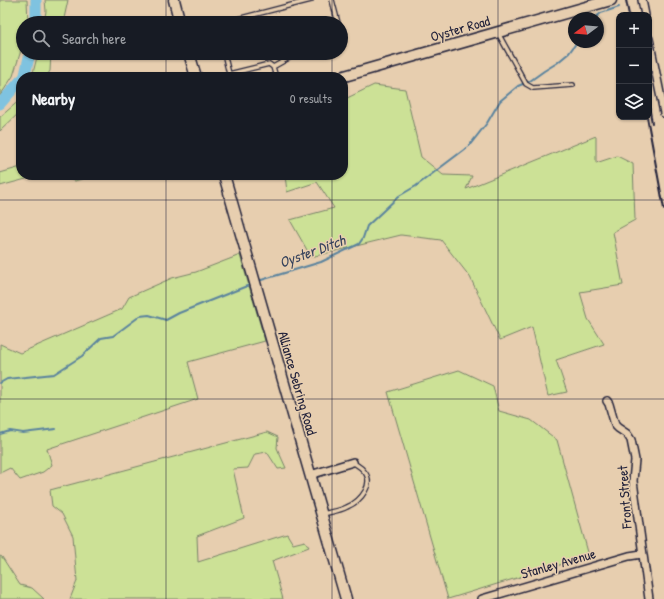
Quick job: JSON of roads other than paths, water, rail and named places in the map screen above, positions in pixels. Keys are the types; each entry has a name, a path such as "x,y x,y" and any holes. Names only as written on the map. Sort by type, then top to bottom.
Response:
{"street":[{"path":"174,0 178,16"},
{"name":"Oyster Road","path":"348,75 611,0"},
{"path":"642,0 644,12"},
{"path":"651,48 664,113"},
{"path":"191,60 195,72"},
{"name":"Alliance Sebring Road","path":"225,180 346,599"},
{"name":"Front Street","path":"607,401 616,425 627,434 631,440 635,460 633,481 649,599"},
{"path":"310,475 353,462"},
{"name":"Stanley Avenue","path":"482,599 628,556 642,554"}],"lane":[{"path":"249,16 311,0"},
{"path":"332,0 336,16"},
{"path":"498,32 526,84 533,88 573,85"},
{"path":"226,60 229,72"},
{"path":"273,67 286,60"},
{"path":"243,72 269,64 273,67 274,72"},
{"path":"322,514 348,507 362,496 368,487 369,480 363,469 353,462"}],"waterway":[{"path":"36,0 36,16"},
{"name":"Oyster Ditch","path":"604,12 619,7"},
{"name":"Oyster Ditch","path":"258,281 321,262 359,244 363,238 367,226 399,196 416,186 469,146 487,123 500,101 518,86 530,81 557,63 573,48"},
{"path":"26,72 28,60"},
{"path":"0,104 16,86"},
{"name":"Oyster Ditch","path":"0,383 7,379 54,374 82,356 101,338 113,336 140,316 149,315 166,320 179,313 252,284"},
{"path":"0,434 10,431 23,433 56,429"}],"railway":[{"path":"626,0 628,12"},
{"path":"648,120 664,209"}]}
